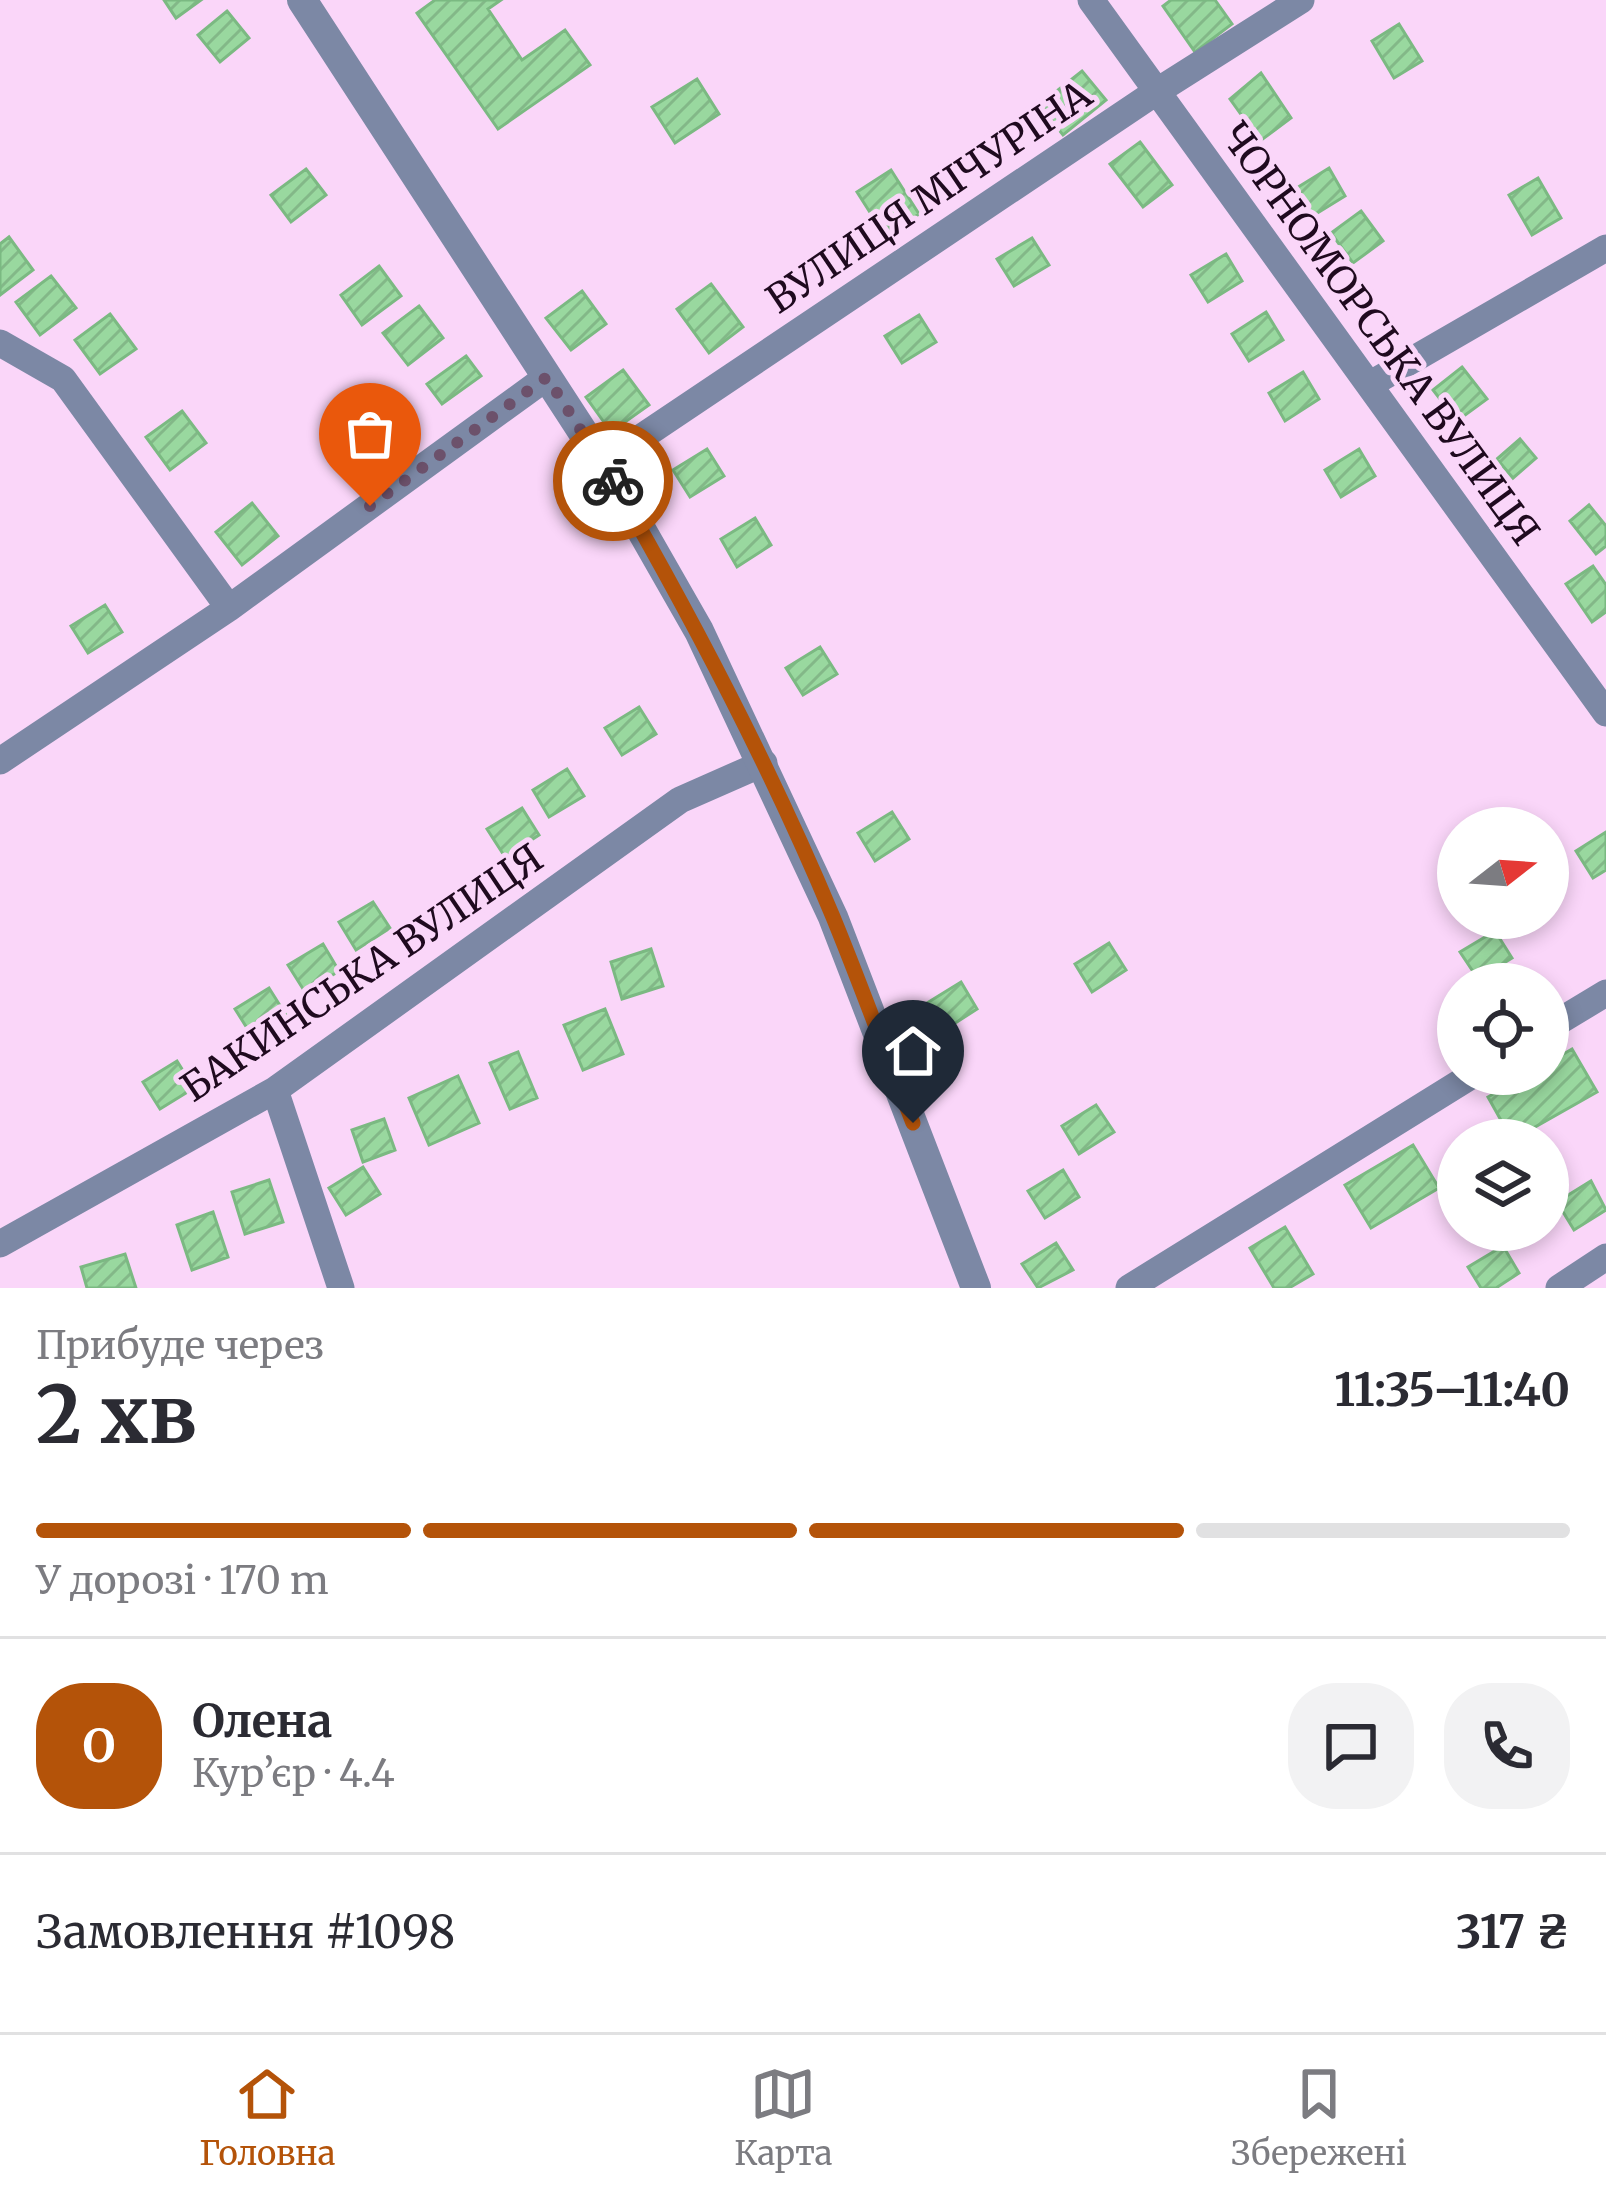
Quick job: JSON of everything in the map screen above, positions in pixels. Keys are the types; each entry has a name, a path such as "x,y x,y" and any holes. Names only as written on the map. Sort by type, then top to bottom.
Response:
{"street":[{"path":"302,0 603,463 699,631 833,917 976,1288"},
{"name":"ЧОРНОМОРСЬКА ВУЛИЦЯ","path":"1091,0 1606,713"},
{"name":"ВУЛИЦЯ МІЧУРІНА","path":"603,463 1301,0"},
{"path":"1369,385 1606,248"},
{"path":"0,343 63,379 229,608"},
{"path":"0,760 229,608 547,377"},
{"name":"БАКИНСЬКА ВУЛИЦЯ","path":"0,1244 274,1090 680,800 764,764"},
{"path":"1569,1015 1606,992"},
{"path":"274,1090 341,1288"},
{"path":"1129,1288 1440,1095"},
{"path":"1559,1288 1606,1257"}],"building":[{"path":"164,0 201,0 176,18"},
{"path":"435,0 501,0 488,9 522,60 565,30 590,65 498,129 417,13"},
{"path":"1171,0 1215,0 1232,24 1195,52 1163,6"},
{"path":"227,11 249,38 220,62 198,35"},
{"path":"1399,24 1422,61 1394,78 1372,41"},
{"path":"1082,71 1106,100 1063,135 1039,105"},
{"path":"1261,73 1291,118 1260,141 1230,99"},
{"path":"697,79 719,114 675,143 652,107"},
{"path":"1140,142 1172,185 1143,207 1110,164"},
{"path":"1329,168 1345,196 1311,217 1295,189"},
{"path":"306,169 326,195 291,222 271,195"},
{"path":"891,170 919,214 885,236 857,192"},
{"path":"1538,178 1561,218 1532,235 1509,195"},
{"path":"1361,211 1383,241 1353,263 1331,233"},
{"path":"9,237 33,270 0,295 0,244"},
{"path":"1032,238 1049,265 1014,286 997,259"},
{"path":"1226,254 1242,281 1208,302 1191,275"},
{"path":"379,266 401,296 362,325 341,295"},
{"path":"51,276 76,308 40,335 16,302"},
{"path":"711,284 743,327 709,353 677,309"},
{"path":"582,291 606,324 571,350 546,318"},
{"path":"419,306 443,338 408,365 383,333"},
{"path":"1266,312 1283,340 1249,361 1232,334"},
{"path":"110,314 136,349 100,374 75,340"},
{"path":"919,315 936,342 902,363 885,336"},
{"path":"466,356 481,376 442,404 427,384"},
{"path":"1462,367 1487,399 1457,421 1433,390"},
{"path":"623,370 649,405 611,432 586,397"},
{"path":"1303,372 1319,399 1285,421 1269,393"},
{"path":"182,411 206,443 170,470 146,437"},
{"path":"1520,439 1536,458 1513,478 1497,459"},
{"path":"707,449 724,476 690,497 673,470"},
{"path":"1359,449 1375,476 1341,497 1325,470"},
{"path":"252,503 278,536 242,565 216,532"},
{"path":"1589,505 1606,526 1606,546 1596,554 1570,521"},
{"path":"755,518 771,545 737,567 721,539"},
{"path":"1593,566 1606,585 1606,612 1592,622 1566,584"},
{"path":"105,605 122,632 88,653 71,626"},
{"path":"820,647 837,674 803,695 786,668"},
{"path":"639,707 656,734 622,755 605,728"},
{"path":"567,769 584,796 549,817 533,790"},
{"path":"522,808 539,835 505,857 487,829"},
{"path":"892,812 909,839 875,861 858,833"},
{"path":"1606,832 1606,870 1593,878 1576,851"},
{"path":"373,902 390,928 356,950 339,922"},
{"path":"1482,939 1500,939 1512,958 1504,963 1467,963 1460,952"},
{"path":"1109,943 1126,970 1092,992 1075,964"},
{"path":"323,944 339,971 305,992 288,965"},
{"path":"651,949 663,986 622,999 611,962"},
{"path":"961,982 977,1009 943,1031 927,1003"},
{"path":"269,988 286,1015 252,1036 235,1009"},
{"path":"605,1009 623,1054 583,1070 564,1025"},
{"path":"1569,1051 1597,1092 1549,1119 1500,1119 1488,1097 1491,1095 1569,1095"},
{"path":"518,1052 537,1098 510,1109 490,1063"},
{"path":"177,1061 194,1088 160,1109 143,1082"},
{"path":"458,1076 479,1123 429,1145 409,1098"},
{"path":"1096,1105 1114,1132 1079,1154 1062,1126"},
{"path":"384,1119 395,1150 363,1162 352,1130"},
{"path":"1413,1145 1437,1189 1371,1228 1345,1185"},
{"path":"363,1167 380,1194 346,1215 329,1188"},
{"path":"1063,1170 1079,1197 1045,1218 1028,1191"},
{"path":"269,1180 283,1222 245,1234 232,1192"},
{"path":"1591,1181 1606,1210 1574,1230 1569,1222 1569,1195"},
{"path":"213,1212 228,1257 192,1270 177,1225"},
{"path":"1285,1227 1313,1274 1289,1288 1274,1288 1250,1248"},
{"path":"1056,1243 1073,1270 1038,1288 1022,1264"},
{"path":"1495,1251 1506,1251 1519,1273 1496,1288 1481,1288 1468,1267"},
{"path":"125,1254 136,1288 87,1288 81,1267"}],"way so far":[{"path":"370,506 547,377 613,481"}],"route":[{"path":"613,481 699,631 764,764 833,917 913,1123"}]}
